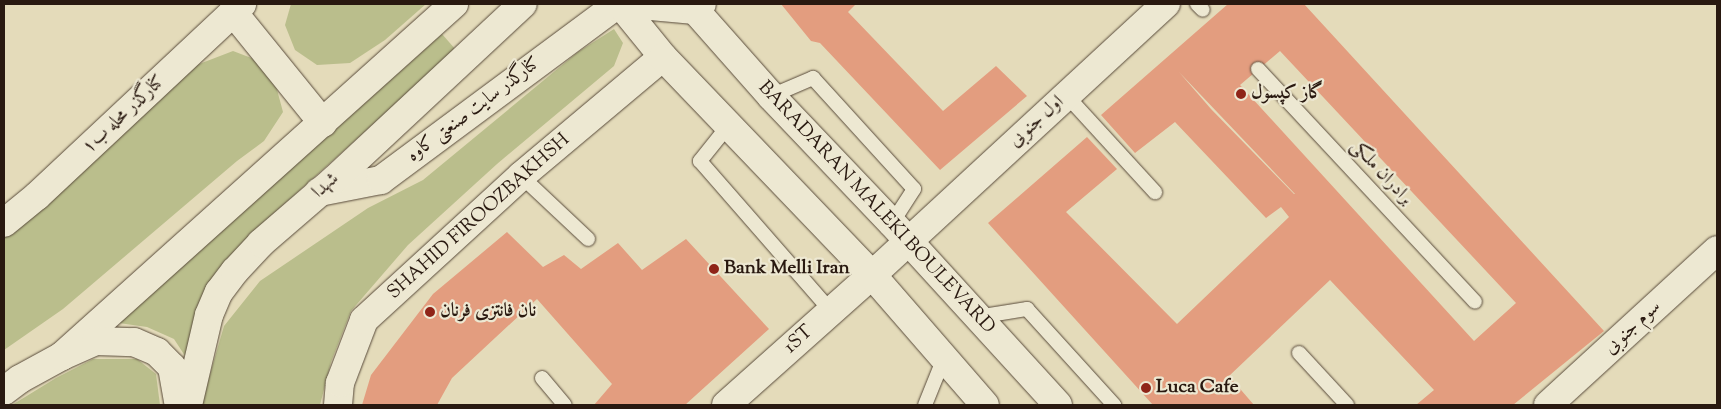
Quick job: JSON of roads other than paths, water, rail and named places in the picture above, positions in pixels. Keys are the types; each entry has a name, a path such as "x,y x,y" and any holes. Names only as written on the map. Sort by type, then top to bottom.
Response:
{"main road":[{"path":"62,356 454,4"},
{"name":"شهدا","path":"188,405 209,315 219,292 234,271 261,243 523,4"},
{"path":"619,4 663,57 872,275 985,405"},
{"name":"کنارگذر سایت صنعتی کاوه","path":"319,192 381,180 619,4"},
{"path":"629,4 699,7"},
{"name":"اول جنوبی","path":"872,275 900,232 1066,95 1166,4"},
{"name":"BARADARAN MALEKI BOULEVARD","path":"699,7 771,96 900,232 1058,405"},
{"path":"237,8 323,123"},
{"name":"کنارگذر محله ب۱","path":"4,223 37,196 237,8"},
{"name":"SHAHID FIROOZBAKHSH","path":"338,405 340,383 364,320 521,176 663,57"},
{"name":"سوم جنوبی","path":"1548,405 1717,250"},
{"name":"1ST","path":"726,405 872,275"},
{"path":"4,391 20,379 62,356 96,341 134,342 157,352 172,367 178,405"}],"lane":[{"name":"برادران ملکی","path":"1258,69 1475,302"},
{"path":"771,96 813,78 914,190 900,232"},
{"path":"1066,95 1155,192"},
{"path":"728,126 700,161 831,311"},
{"path":"521,176 588,239"},
{"path":"977,317 1027,309 1114,405"},
{"path":"1299,353 1347,405"},
{"path":"925,405 944,358"},
{"path":"542,378 565,405"}],"place":[{"name":"گاز کپسول","path":"1241,94"},
{"name":"Bank Melli Iran","path":"714,269"},
{"name":"نان فانتزی فرنان","path":"430,312"},
{"name":"Luca Cafe","path":"1146,388"}]}
